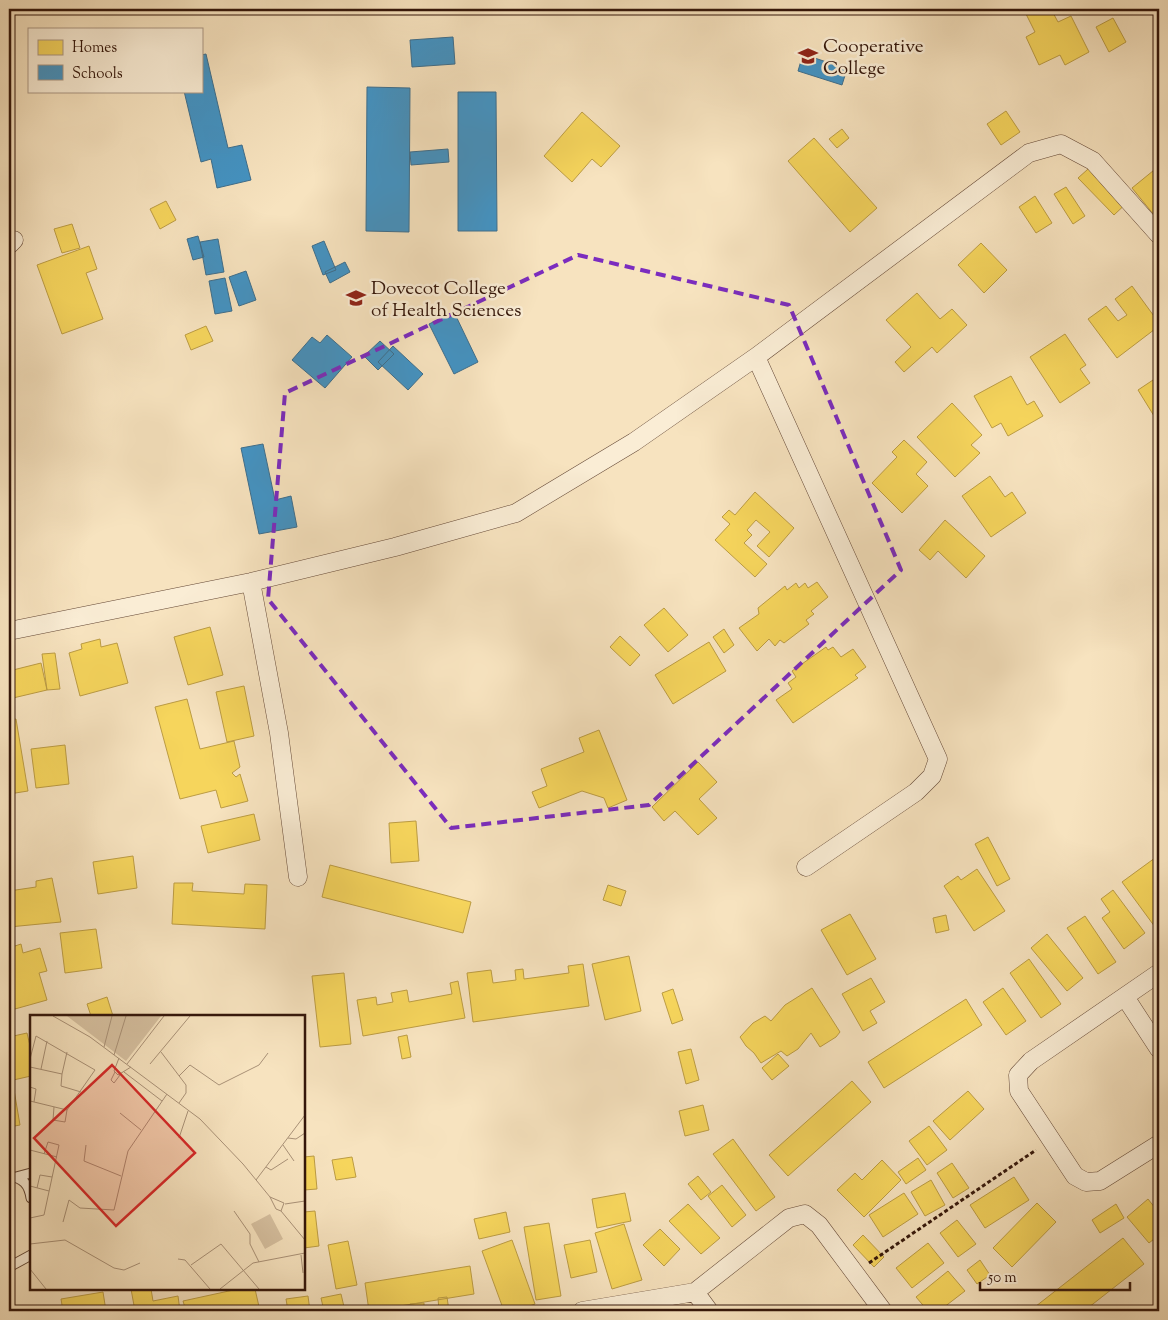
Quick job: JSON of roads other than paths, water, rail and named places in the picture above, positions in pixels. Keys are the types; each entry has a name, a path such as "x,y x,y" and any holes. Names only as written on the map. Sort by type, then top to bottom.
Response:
{"street":[{"path":"9,631 252,582 395,547 516,513 634,442 756,357 1029,153 1061,144 1093,161 1159,235"},
{"path":"756,357 938,759 932,776 916,792 806,867"},
{"path":"252,582 279,732 298,878"},
{"path":"1159,973 1031,1062 1018,1075 1019,1091 1050,1140 1075,1176 1086,1182 1100,1181 1159,1144"},
{"path":"1125,997 1159,1049"},
{"path":"582,1311 696,1292 789,1218 805,1214 819,1225 883,1311"},
{"path":"696,1292 709,1311"}],"lane":[{"path":"12,1176 30,1173"},
{"path":"12,1176 21,1180 30,1189"},
{"path":"9,1267 30,1256"}],"place":[{"name":"Cooperative College","path":"808,56"},
{"name":"Dovecot College of Health Sciences","path":"356,298"}]}
